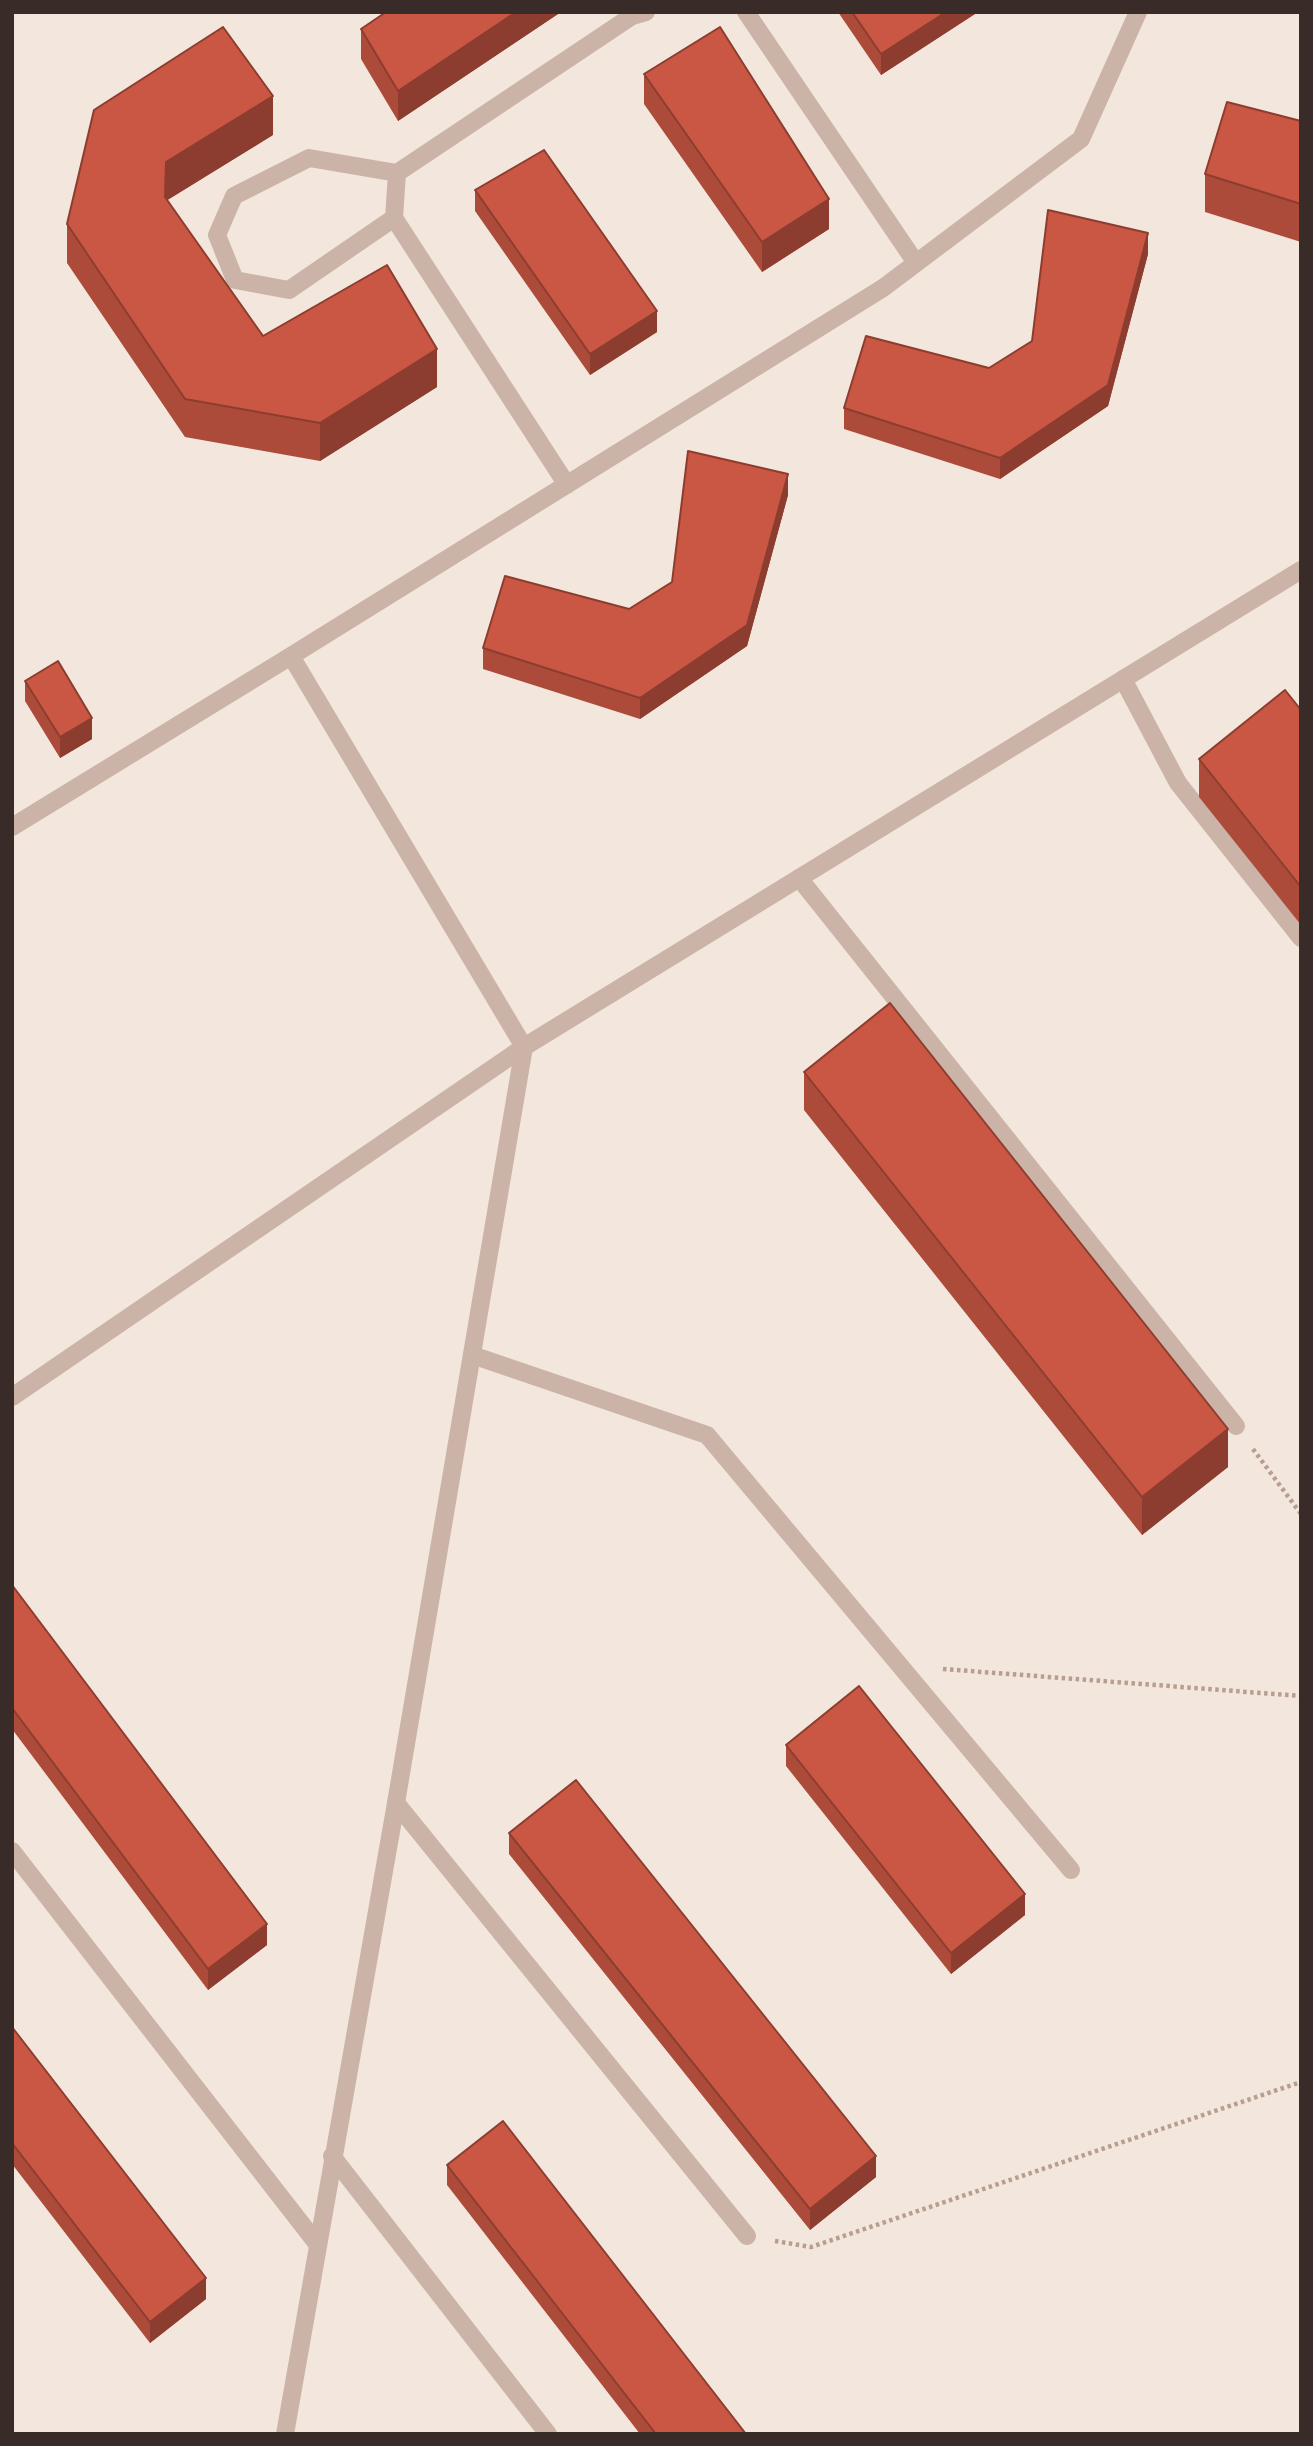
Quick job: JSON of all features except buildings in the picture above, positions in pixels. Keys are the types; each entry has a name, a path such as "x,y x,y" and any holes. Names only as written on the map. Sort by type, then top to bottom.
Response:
{"street":[{"path":"394,218 289,290 235,280 217,235 234,196 309,158 397,173 632,16 646,12"},
{"path":"746,12 916,263"},
{"path":"12,827 883,288 1081,139 1138,12"},
{"path":"397,173 394,218 567,485"},
{"path":"12,1397 524,1047 1301,570"},
{"path":"285,2434 396,1803 524,1047 291,656"},
{"path":"1123,679 1178,783 1301,938"},
{"path":"799,878 1236,1426"},
{"path":"472,1355 707,1434 1071,1870"},
{"path":"396,1803 747,2236"},
{"path":"12,1851 318,2245"},
{"path":"332,2156 548,2434"}],"path":[{"path":"1236,1426 1301,1514"},
{"path":"900,1665 1301,1696"},
{"path":"747,2236 811,2247 1301,2082"}]}
